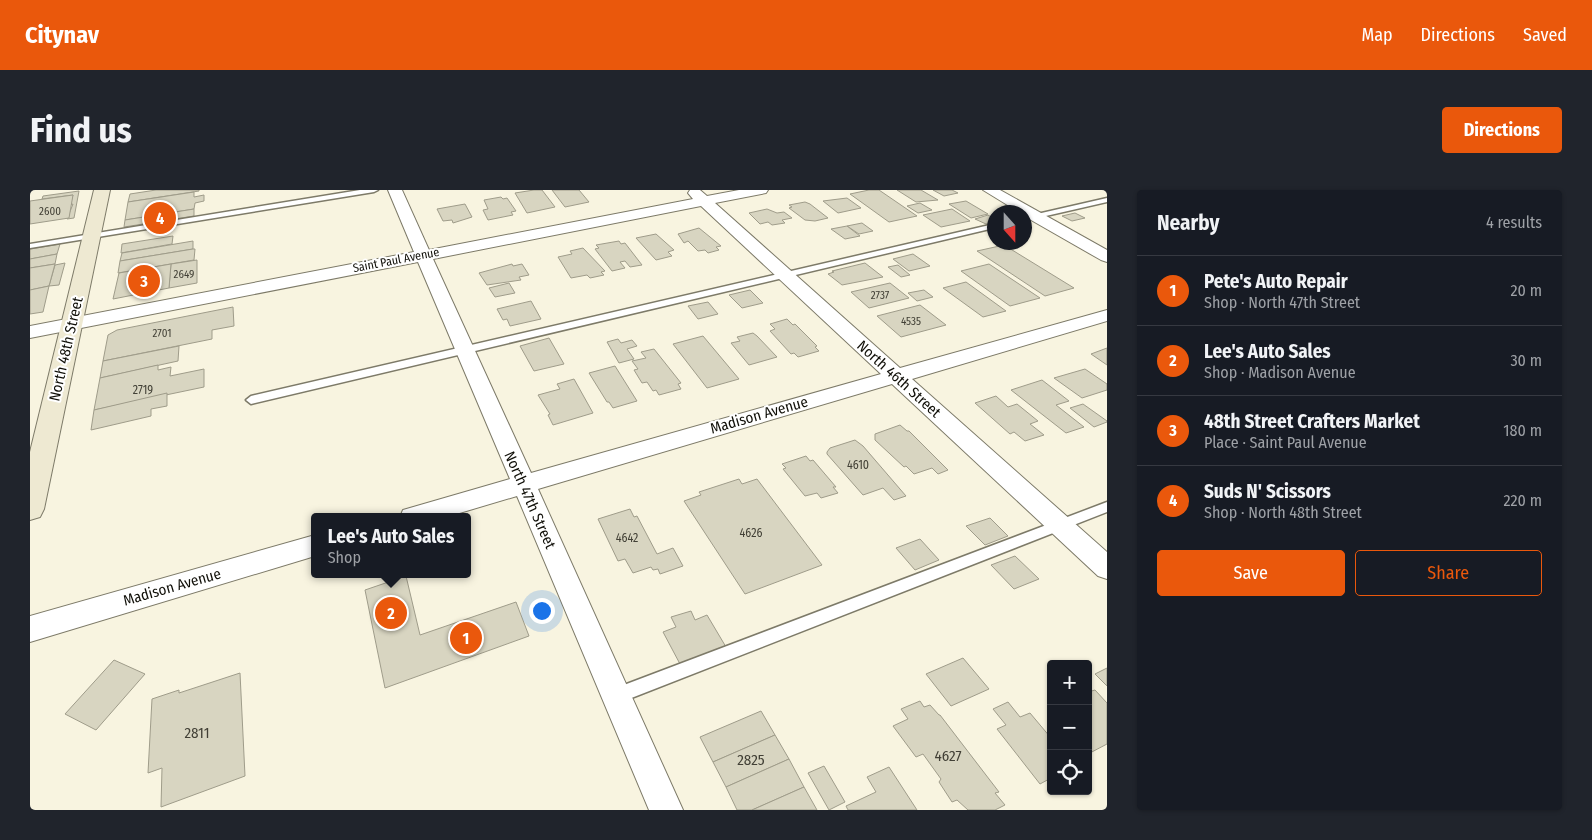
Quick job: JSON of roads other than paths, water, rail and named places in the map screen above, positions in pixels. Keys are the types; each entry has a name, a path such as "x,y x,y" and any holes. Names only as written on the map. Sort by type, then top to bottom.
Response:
{"main road":[{"name":"North 48th Street","path":"30,509 102,190"}],"street":[{"name":"North 47th Street","path":"395,190 666,810"},
{"name":"Saint Paul Avenue","path":"30,332 424,255 698,196 761,190"},
{"path":"990,190 1011,205"},
{"name":"North 46th Street","path":"698,196 1107,568"},
{"path":"1032,219 1107,257"},
{"name":"Madison Avenue","path":"425,513 1107,315"},
{"name":"Madison Avenue","path":"30,628 311,546"}],"lane":[{"path":"30,246 374,190"},
{"path":"1032,218 1107,200"},
{"path":"251,400 987,228"},
{"path":"616,696 1107,507"}],"place":[{"name":"Suds N' Scissors","path":"160,218"},
{"name":"48th Street Crafters Market","path":"144,281"},
{"name":"Lee's Auto Sales","path":"391,613"},
{"name":"Pete's Auto Repair","path":"466,638"}]}
